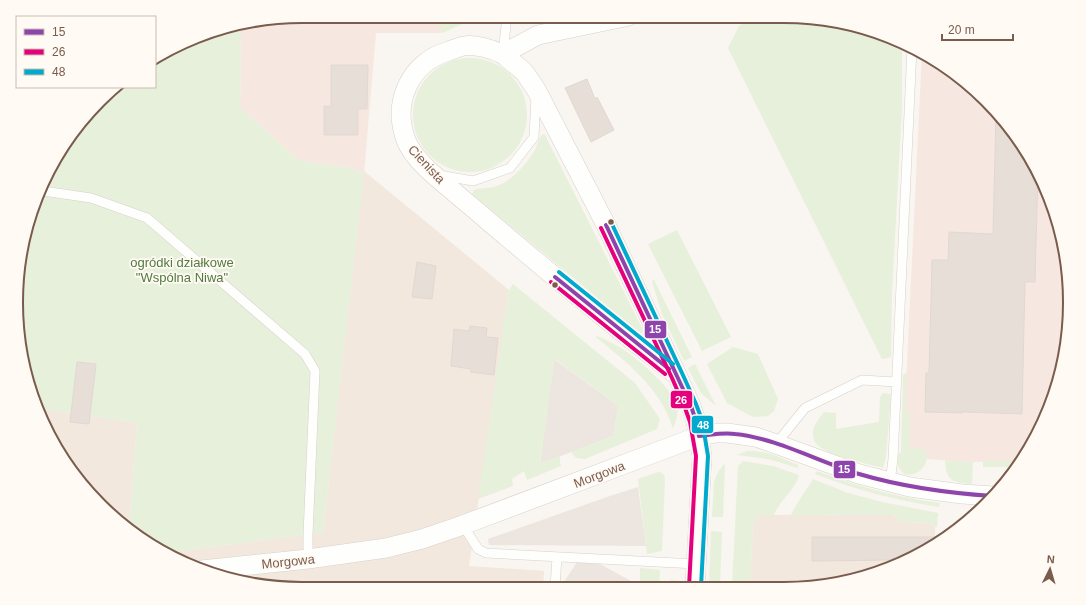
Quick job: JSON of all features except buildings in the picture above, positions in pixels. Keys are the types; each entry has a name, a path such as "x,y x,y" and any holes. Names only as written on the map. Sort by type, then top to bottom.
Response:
{"street":[{"path":"503,54 538,35 595,23"},
{"name":"Cienista","path":"677,376 555,277 432,173 413,153 406,141 402,127 401,113 406,89 411,78 418,69 438,54 464,46 478,46 503,54 524,72 536,91 606,225 677,376 691,406 696,421 702,456 702,475 695,582"},
{"name":"Morgowa","path":"218,568 308,559 386,548 422,539 699,436 716,433 756,437 859,474 910,487 986,495"}],"lane":[{"path":"503,54 506,23"},
{"path":"890,482 893,458 912,54"},
{"path":"432,173 473,181 510,168 534,137 536,91"},
{"path":"46,191 91,198 147,218 305,354 315,371 308,559"},
{"path":"776,444 805,408 862,380 896,382"},
{"path":"463,525 478,549 486,553 696,564"},
{"path":"555,582 557,557"}],"shaded area":[{"path":"302,23 441,23 441,33 376,33 364,174 352,168 300,161 240,108 241,30 266,25"},
{"path":"922,59 939,70 968,92 994,118 1026,163 1042,196 1058,248 1061,266 1063,302 1061,339 1058,357 1048,392 1034,426 1014,461 973,462 927,459 903,446"},
{"path":"364,171 509,290 469,566 544,571 543,582 302,582 266,580 248,577 213,567 176,552 323,532"},
{"path":"554,359 618,406 613,436 540,464"},
{"path":"44,409 137,423 129,522 118,513 92,487 81,473 60,442"},
{"path":"638,487 646,546 489,545 488,539"},
{"path":"892,514 900,522 930,523 935,527 936,537 890,561 838,577 820,580 750,582 753,522 758,515"},
{"path":"577,562 600,564 633,582 564,582"}],"green space":[{"path":"441,23 464,23 445,32 441,33"},
{"path":"744,23 820,25 838,28 873,38 902,50 902,107 892,293 891,357 882,359 728,48 739,26"},
{"name":"ogródki działkowe \"Wspólna Niwa\"","path":"241,30 240,108 300,161 352,168 364,174 323,532 176,552 163,545 129,522 137,423 44,409 28,357 25,339 23,302 25,266 28,248 38,213 52,179 70,147 92,118 123,88 156,88 156,64 163,60 196,44"},
{"path":"470,58 481,59 492,63 510,75 522,93 526,104 526,126 522,137 510,155 492,167 481,171 470,172 459,171 448,167 430,155 418,137 414,126 413,115 414,104 418,93 430,75 448,63 459,59"},
{"path":"543,134 545,135 643,332 640,333 472,194 474,190 497,186 514,176 530,158"},
{"path":"677,230 731,337 702,351 648,244"},
{"path":"654,280 692,357 684,361 662,314 652,281"},
{"path":"513,284 635,383 660,419 657,429 585,459 576,458 571,452 613,436 618,406 555,359 540,463 560,456 561,466 527,480 524,471 512,479 513,486 478,499 509,290"},
{"path":"597,336 621,348 635,358 668,390 674,398 678,408 673,429 668,414 652,389 642,377 596,337"},
{"path":"733,347 758,354 778,399 774,411 768,416 753,417 727,403 707,364"},
{"path":"695,364 716,406 701,393 688,368"},
{"path":"907,373 905,411 910,411 909,448 924,449 926,450 927,455 925,465 922,469 919,472 909,475 904,474 898,466 898,455 901,452 903,375"},
{"path":"883,393 891,394 886,457 883,468 824,450 814,440 813,432 815,425 824,412 836,413 836,429 879,422 880,397"},
{"path":"747,451 773,455 798,465 798,468 768,459 737,455"},
{"path":"945,460 973,462 972,484 952,480 947,473"},
{"path":"743,461 773,466 799,475 794,486 780,504 774,515 758,515 753,522 750,582 732,582 738,466"},
{"path":"983,461 1014,461 1009,467 983,467"},
{"path":"725,463 723,517 712,517 714,482 718,472"},
{"path":"817,471 847,482 879,491 940,503 939,507 892,498 861,490 815,474"},
{"path":"658,472 663,474 665,477 662,551 647,554 638,479"},
{"path":"813,479 848,493 882,502 938,513 937,527 930,523 900,522 892,514 791,515"},
{"path":"711,531 722,532 720,582 709,582"},
{"path":"640,568 660,570 659,582 640,582"},
{"path":"670,580 681,582 670,582"}],"transit line":[{"name":"48","path":"611,222 682,373 702,420 708,456 701,582"},
{"name":"15","path":"606,225 691,406 699,436"},
{"name":"26","path":"601,228 672,378 690,422 696,456 689,582"},
{"name":"48","path":"559,272 673,364"},
{"name":"15","path":"555,277 669,369"},
{"name":"26","path":"551,282 665,374"},
{"name":"15","path":"699,436 726,433 750,436 782,445 844,469 876,479 925,489 986,495"}]}
